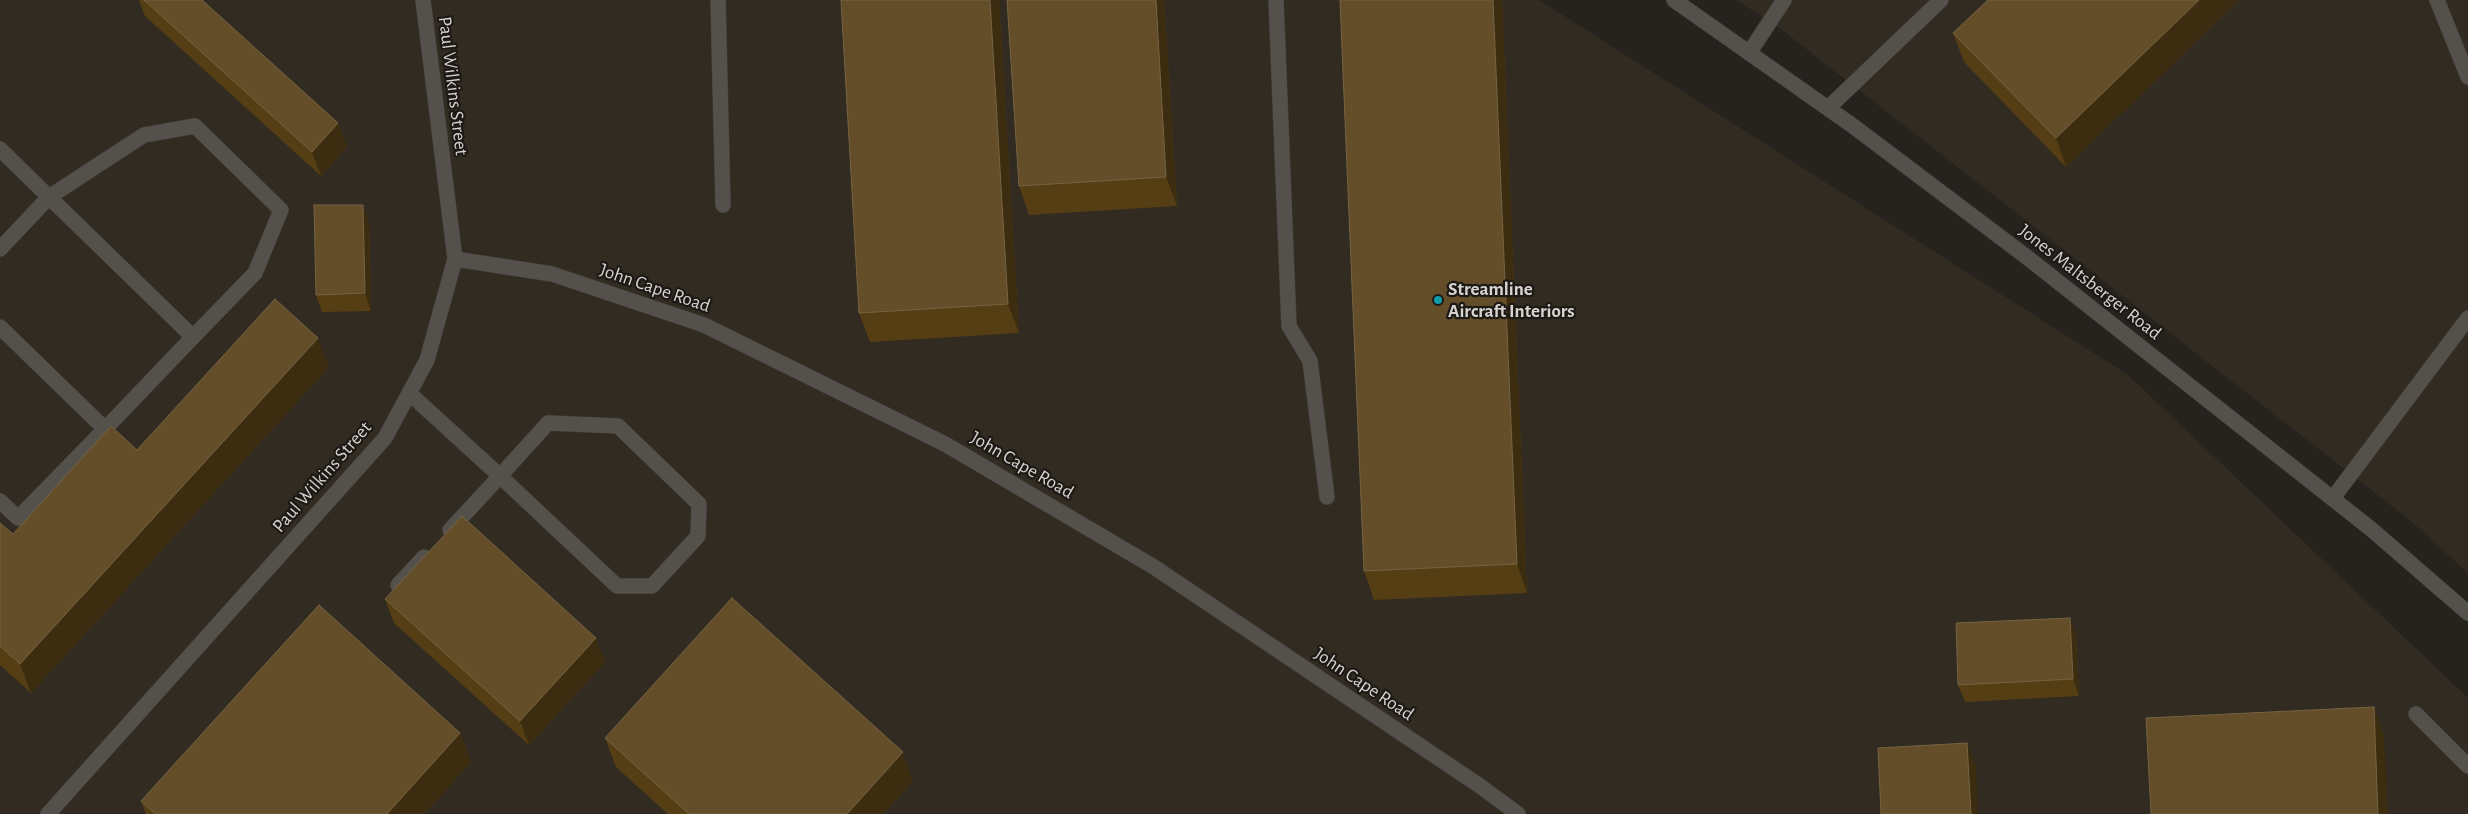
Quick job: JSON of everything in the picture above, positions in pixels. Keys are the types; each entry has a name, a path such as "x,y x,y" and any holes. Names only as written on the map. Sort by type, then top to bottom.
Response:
{"street":[{"name":"Paul Wilkins Street","path":"48,814 385,438 427,360 454,258 423,0"},
{"path":"718,0 723,205"},
{"path":"1276,0 1289,326 1310,361 1327,497"},
{"name":"Jones Maltsberger Road","path":"1674,0 1828,108 2028,258 2333,498 2468,613"},
{"path":"1749,53 1784,0"},
{"path":"1828,108 1941,0"},
{"path":"2437,0 2468,77"},
{"path":"0,249 49,197 144,135 195,126 281,210 255,273 105,429 18,518 0,501"},
{"path":"0,149 193,337"},
{"name":"John Cape Road","path":"454,258 552,274 704,325 945,444 1154,566 1480,786 1518,814"},
{"path":"2333,498 2468,318"},
{"path":"0,327 105,429"},
{"path":"398,585 500,476 548,423 618,426 699,504 698,536 652,586 617,586 500,476 409,393"},
{"path":"2416,714 2468,766"}],"shaded area":[{"path":"0,0 1539,0 2128,375 2468,698 2468,814 0,814"},
{"path":"1736,0 2468,0 2468,573 2411,521 1777,26"}],"building":[{"path":"144,0 202,0 338,123 312,152"},
{"path":"841,0 990,0 1008,304 859,313"},
{"path":"1007,0 1156,0 1166,177 1019,186"},
{"name":"Streamline Aircraft Interiors","path":"1340,0 1493,0 1517,564 1364,571"},
{"path":"1988,0 2199,0 2056,138 1953,33"},
{"path":"314,205 363,205 365,293 316,295"},
{"path":"275,299 318,338 20,664 0,646 0,523 13,534 111,426 137,450"},
{"path":"462,516 596,638 520,721 385,599"},
{"path":"732,598 903,752 847,814 689,814 605,738"},
{"path":"319,605 460,733 387,814 155,814 141,801"},
{"path":"2070,618 2073,679 1958,685 1956,623"},
{"path":"2374,707 2378,814 2151,814 2146,718"},
{"path":"1967,743 1971,814 1881,814 1878,748"}],"place":[{"name":"Streamline Aircraft Interiors","path":"1438,300"}]}
